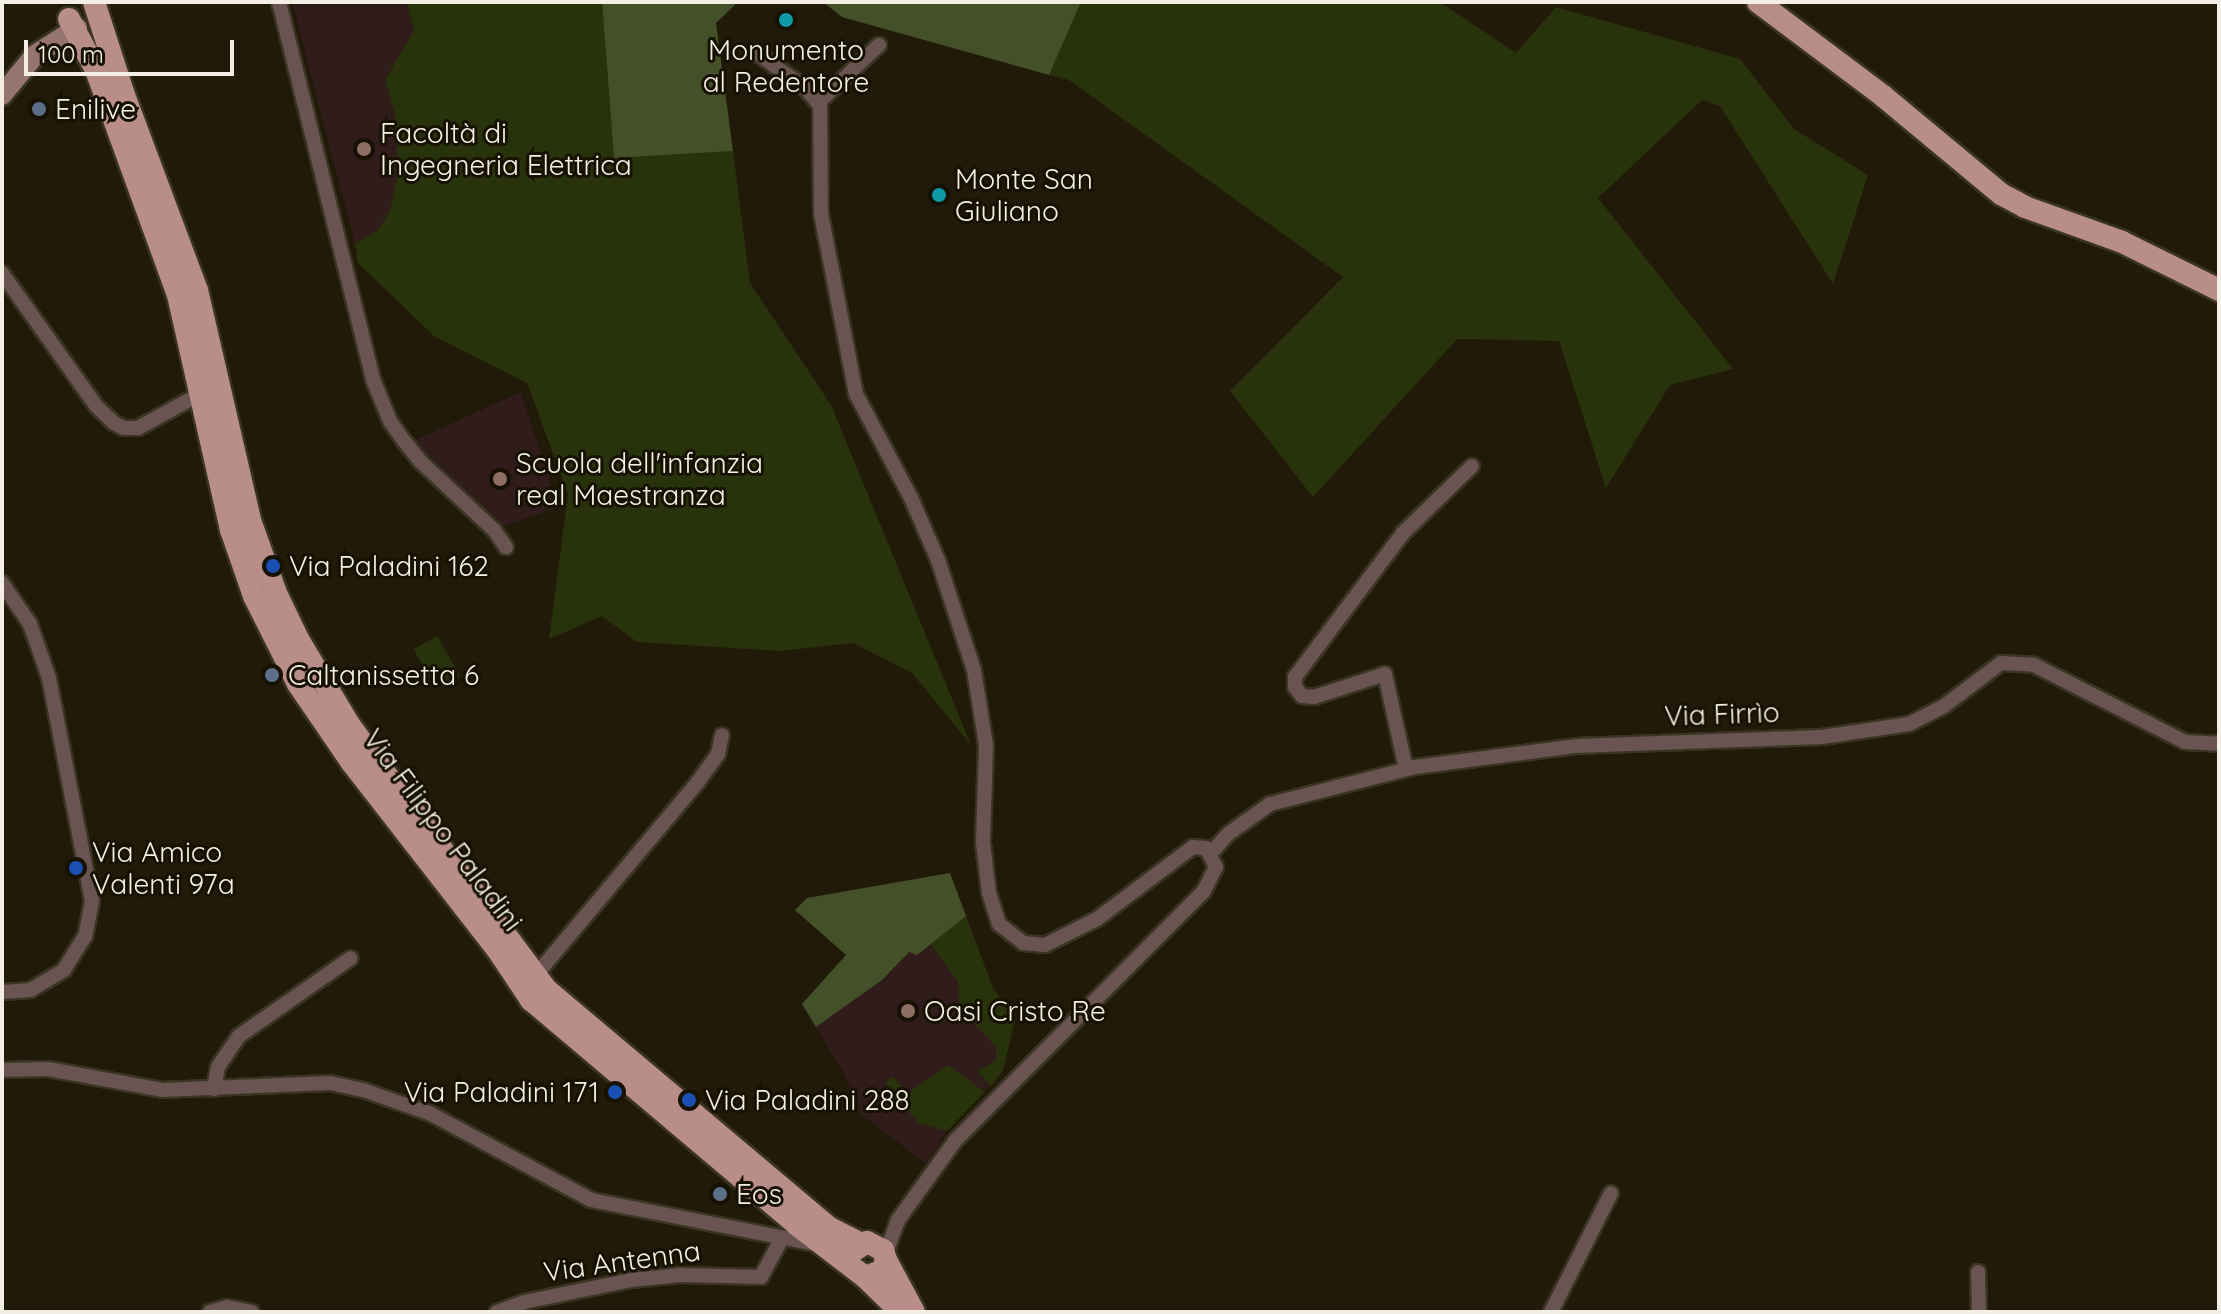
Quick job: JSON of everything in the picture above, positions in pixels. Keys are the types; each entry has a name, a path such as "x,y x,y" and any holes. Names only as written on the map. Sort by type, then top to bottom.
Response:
{"main road":[{"path":"1758,2 1883,96 2001,194 2025,207 2122,242 2219,290"},
{"path":"2,95 35,55 80,12"},
{"name":"Via Filippo Paladini","path":"80,12 96,70 178,295 231,530 254,596 298,684 352,763 490,940 531,1000 860,1274 901,1312"},
{"name":"Via Filippo Paladini","path":"80,12 197,290 251,523 286,617 350,726 547,990 828,1227 861,1244"},
{"path":"886,1258 882,1271 860,1274 850,1261 861,1244 879,1245 886,1258 914,1312"}],"street":[{"path":"279,2 367,358 379,395 390,421 421,462 472,507 506,547"},
{"path":"819,107 879,45"},
{"path":"757,53 805,88 819,107 821,214 856,394 911,498 938,560 974,670 986,745 983,843 989,893 999,924 1023,943 1034,945 1057,941 1097,919 1184,851 1201,847 1211,853 1215,875 1204,891 955,1141 898,1220 886,1258"},
{"path":"2,273 96,406 114,423 124,428 138,428 202,393"},
{"path":"1406,769 1385,674 1314,697 1302,696 1295,687 1295,677 1403,533 1472,466"},
{"path":"2,583 30,624 49,678 92,901 85,936 64,970 31,990 2,992"},
{"name":"Via Firrìo","path":"1211,853 1228,834 1270,804 1406,769 1576,746 1822,737 1909,724 1944,706 2001,663 2034,665 2185,742 2219,744"},
{"path":"536,975 697,783 718,754 722,735"},
{"path":"214,1089 218,1067 239,1036 351,958"},
{"path":"2,1070 48,1069 162,1090 330,1083 363,1090 429,1113 591,1200 822,1245 861,1244 898,1220"},
{"path":"1551,1312 1611,1193"},
{"name":"Via Antenna","path":"497,1312 524,1302 631,1280 681,1275 761,1277 782,1238"},
{"path":"1978,1272 1979,1312"},
{"path":"210,1312 227,1307 252,1312"}],"shaded area":[{"name":"Facoltà di Ingegneria Elettrica","path":"292,2 407,2 414,30 385,80 397,123 397,176 390,211 377,231 355,244"},
{"name":"Scuola dell'infanzia real Maestranza","path":"521,392 558,507 504,526 413,441"},
{"name":"Oasi Cristo Re","path":"950,873 993,988 1015,1019 1003,1071 947,1131 926,1164 862,1115 845,1075 802,1004 846,955 795,910 807,898"}],"green space":[{"path":"407,2 602,2 614,158 733,151 750,283 831,405 971,745 912,673 853,643 780,651 637,642 602,616 549,639 568,494 527,383 434,336 358,263 355,244 377,231 390,211 397,176 397,123 385,80 414,30"},
{"path":"602,2 738,2 716,23 733,151 614,158"},
{"path":"823,2 1081,2 1049,75 842,17"},
{"path":"1081,2 1440,2 1516,53 1556,7 1740,59 1794,129 1868,175 1833,284 1720,106 1702,100 1598,198 1733,369 1670,385 1606,488 1559,341 1457,339 1313,497 1230,391 1343,277 1069,80 1049,75"},
{"path":"437,636 460,676 437,689 414,650"},
{"path":"950,873 966,916 917,955 909,952 882,980 816,1027 802,1004 846,955 795,910 807,898"},
{"path":"966,916 993,988 1015,1019 1003,1071 991,1086 977,1071 996,1061 996,1047 959,1006 958,981 930,944"},
{"path":"948,1065 985,1092 947,1131 918,1123 885,1082 893,1076 908,1093"}],"place":[{"name":"Monumento al Redentore","path":"786,20"},
{"name":"Enilive","path":"39,109"},
{"name":"Facoltà di Ingegneria Elettrica","path":"364,149"},
{"name":"Monte San Giuliano","path":"939,195"},
{"name":"Scuola dell'infanzia real Maestranza","path":"500,479"},
{"name":"Via Paladini 162","path":"273,566"},
{"name":"Caltanissetta 6","path":"272,675"},
{"name":"Via Amico Valenti 97a","path":"76,868"},
{"name":"Oasi Cristo Re","path":"908,1011"},
{"name":"Via Paladini 171","path":"615,1092"},
{"name":"Via Paladini 288","path":"689,1100"},
{"name":"Eos","path":"720,1194"}]}
